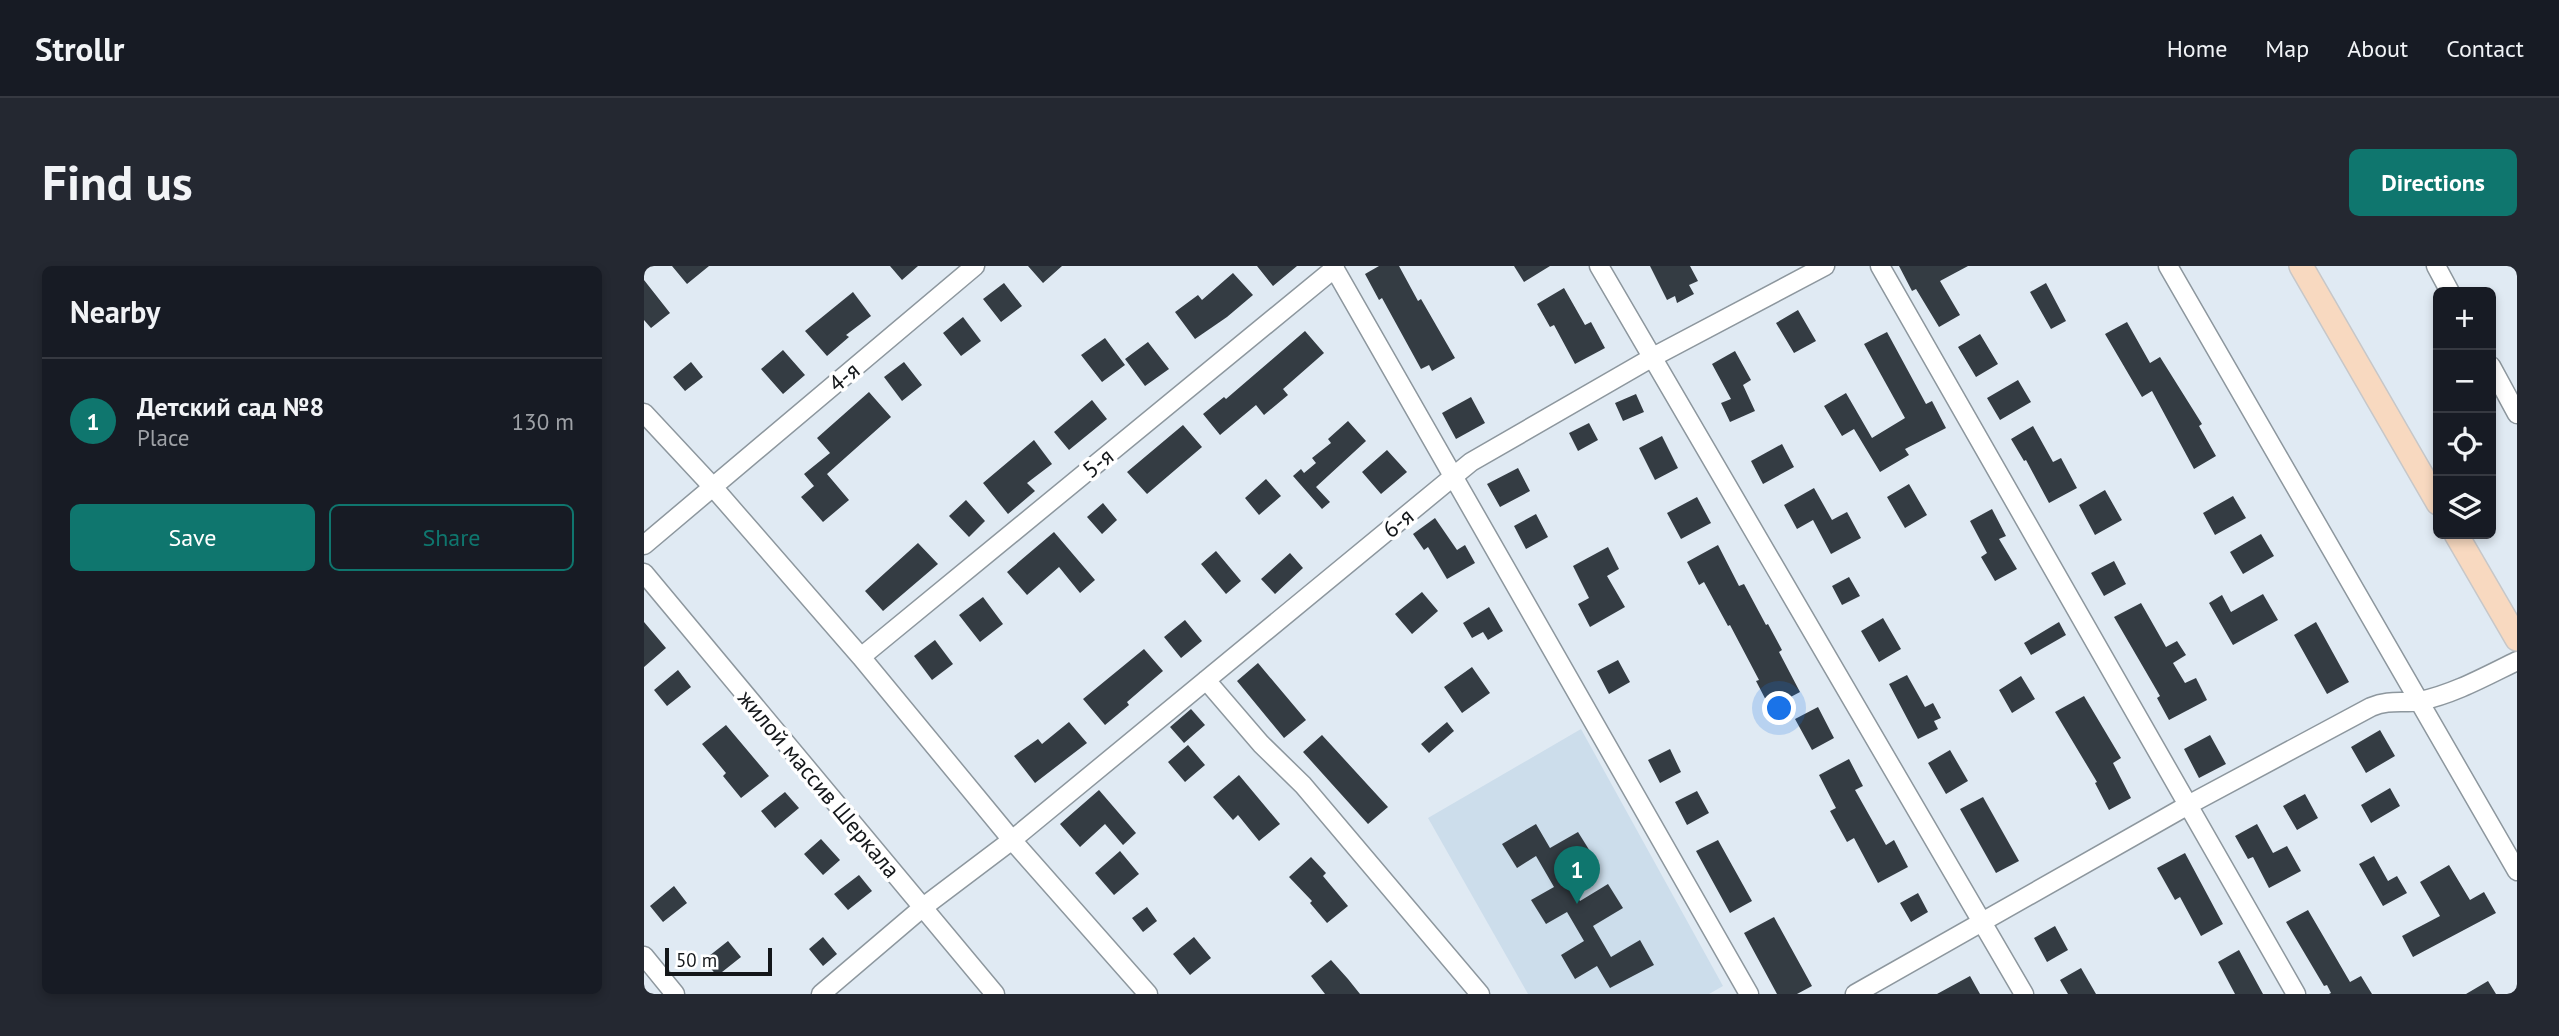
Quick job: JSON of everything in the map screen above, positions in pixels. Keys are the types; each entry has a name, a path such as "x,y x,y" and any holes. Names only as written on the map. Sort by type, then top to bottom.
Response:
{"main road":[{"path":"2301,266 2433,494"},
{"path":"2459,539 2517,639"}],"street":[{"name":"4-я","path":"644,545 975,266"},
{"path":"1599,266 2024,994"},
{"name":"6-я","path":"821,994 922,908 1012,840 1471,462 1653,357 1825,266"},
{"path":"1880,266 2190,804 2296,994"},
{"path":"2168,266 2517,871"},
{"path":"2435,266 2447,287"},
{"path":"1334,267 1749,994"},
{"name":"5-я","path":"860,657 1334,267"},
{"path":"2496,375 2517,414"},
{"path":"644,413 713,487 860,657 1012,840 1148,994"},
{"name":"жилой массив Шеркала","path":"644,573 995,994"},
{"path":"1855,994 2190,804 2371,707 2398,700 2418,701 2452,691 2517,661"},
{"path":"1206,680 1261,744 1303,785 1480,994"},
{"path":"644,956 676,994"}],"shaded area":[{"path":"1581,729 1723,986 1709,994 1528,994 1428,818"}],"building":[{"path":"672,266 709,266 687,284"},
{"path":"890,266 918,266 902,280"},
{"path":"1028,266 1062,266 1043,283"},
{"path":"1257,266 1297,266 1273,286"},
{"path":"1379,266 1399,266 1455,358 1432,371 1429,365 1421,369 1382,298 1379,300 1365,274"},
{"path":"1514,266 1550,266 1524,282"},
{"path":"1650,266 1690,266 1698,281 1689,285 1694,294 1677,303 1675,296 1667,300"},
{"path":"1899,266 1968,266 1940,281 1960,315 1939,327 1916,289 1912,291"},
{"path":"1233,273 1253,295 1195,339 1175,312 1198,295 1202,300"},
{"path":"644,280 670,313 651,328 644,320"},
{"path":"1004,283 1022,306 1001,322 983,299"},
{"path":"2046,283 2066,321 2051,329 2030,292"},
{"path":"1564,288 1585,325 1591,322 1605,348 1575,364 1554,325 1550,327 1537,304"},
{"path":"853,292 871,316 846,335 849,337 827,356 805,331"},
{"path":"1798,310 1816,341 1794,353 1776,323"},
{"path":"963,317 981,341 961,356 943,333"},
{"path":"2127,322 2150,363 2160,357 2202,424 2199,426 2216,456 2194,469 2152,391 2142,397 2105,334"},
{"path":"1305,331 1324,353 1283,389 1288,395 1264,415 1256,405 1220,435 1203,414 1224,397 1226,399"},
{"path":"1887,332 1926,404 1932,401 1946,428 1905,449 1909,455 1880,472 1854,429 1842,436 1824,406 1846,393 1872,438 1905,418 1864,344"},
{"path":"1980,334 1998,364 1976,377 1958,347"},
{"path":"1105,338 1125,365 1102,382 1081,355"},
{"path":"1148,342 1169,369 1145,386 1125,359"},
{"path":"783,350 805,375 783,394 761,369"},
{"path":"1735,351 1751,380 1743,385 1755,411 1730,422 1721,403 1731,399 1712,364"},
{"path":"691,362 703,377 685,391 673,377"},
{"path":"904,362 922,385 902,401 884,377"},
{"path":"2018,380 2031,402 2000,420 1987,398"},
{"path":"869,392 891,417 827,474 849,500 823,522 801,497 814,486 804,474 830,453 817,438"},
{"path":"1636,394 1644,412 1623,421 1615,403"},
{"path":"1471,397 1485,423 1456,439 1442,413"},
{"path":"1092,400 1107,419 1069,450 1054,432"},
{"path":"1348,421 1366,441 1316,487 1330,502 1322,509 1293,476 1301,469 1304,473 1316,463 1312,458 1331,443 1328,439"},
{"path":"1589,423 1598,440 1578,451 1569,433"},
{"path":"1183,425 1202,447 1147,494 1127,472"},
{"path":"2033,426 2053,462 2061,458 2077,488 2049,503 2026,460 2024,461 2011,439"},
{"path":"1662,436 1678,468 1655,480 1639,448"},
{"path":"1034,440 1052,464 1027,483 1035,491 1008,514 983,483"},
{"path":"1782,444 1794,467 1763,484 1751,461"},
{"path":"1387,450 1407,472 1381,494 1362,472"},
{"path":"1518,468 1530,491 1500,507 1487,484"},
{"path":"1266,479 1281,496 1259,515 1245,498"},
{"path":"1909,484 1927,515 1905,528 1887,497"},
{"path":"1814,488 1832,520 1847,512 1861,538 1831,554 1813,520 1797,529 1784,505"},
{"path":"2105,490 2122,520 2095,535 2079,505"},
{"path":"2233,496 2246,518 2215,535 2203,513"},
{"path":"1697,497 1711,523 1681,539 1667,513"},
{"path":"966,500 985,521 969,537 949,516"},
{"path":"1103,503 1117,520 1102,534 1087,517"},
{"path":"1992,509 2006,536 1999,539 2017,569 1995,581 1981,557 1987,553 1970,521"},
{"path":"1536,514 1548,537 1526,549 1514,526"},
{"path":"1435,518 1457,550 1465,545 1475,563 1447,579 1428,547 1424,550 1413,534"},
{"path":"1054,532 1095,580 1080,593 1059,567 1027,595 1007,572"},
{"path":"2261,534 2274,556 2243,574 2230,552"},
{"path":"918,543 938,564 883,611 865,591"},
{"path":"1718,545 1739,586 1744,584 1766,625 1768,624 1800,692 1770,708 1756,681 1759,680 1730,625 1728,626 1704,582 1699,585 1687,562"},
{"path":"1608,547 1619,569 1607,576 1625,607 1590,627 1578,604 1589,598 1573,566"},
{"path":"1216,551 1241,581 1226,594 1201,564"},
{"path":"1290,553 1303,568 1275,594 1261,579"},
{"path":"2114,561 2126,584 2104,596 2091,573"},
{"path":"1849,577 1860,596 1842,605 1832,586"},
{"path":"1422,592 1438,611 1412,634 1395,614"},
{"path":"2263,594 2278,620 2233,645 2209,603 2222,595 2231,612"},
{"path":"983,597 1003,624 980,642 959,615"},
{"path":"2141,603 2166,647 2177,641 2186,655 2173,663 2185,683 2196,678 2207,700 2169,720 2157,698 2160,696 2114,617"},
{"path":"1489,607 1503,631 1488,640 1483,632 1472,638 1463,623"},
{"path":"1883,618 1901,649 1879,662 1861,631"},
{"path":"1185,620 1202,641 1181,658 1164,637"},
{"path":"644,622 666,648 644,667"},
{"path":"2059,622 2066,635 2031,655 2024,643"},
{"path":"2316,622 2349,682 2327,694 2294,635"},
{"path":"935,640 953,664 932,680 914,656"},
{"path":"1144,649 1163,671 1105,725 1083,699"},
{"path":"1618,660 1630,682 1609,694 1597,671"},
{"path":"1258,663 1306,720 1284,738 1237,681"},
{"path":"1472,667 1490,693 1462,713 1444,687"},
{"path":"678,670 691,687 667,706 654,690"},
{"path":"1907,675 1925,707 1933,703 1941,718 1934,721 1938,729 1918,739 1889,684"},
{"path":"2021,676 2035,699 2012,713 1999,690"},
{"path":"2084,696 2121,758 2113,763 2131,798 2109,810 2095,783 2097,782 2055,712"},
{"path":"1818,707 1834,738 1812,750 1795,719"},
{"path":"1191,709 1205,725 1184,743 1170,727"},
{"path":"1069,722 1087,743 1035,783 1014,756 1038,739 1042,744"},
{"path":"1447,722 1454,731 1429,753 1421,744"},
{"path":"726,725 769,776 741,798 723,776 726,773 702,744"},
{"path":"2380,730 2395,756 2366,773 2351,747"},
{"path":"1322,735 1388,807 1368,824 1303,752"},
{"path":"2210,735 2226,764 2199,778 2184,749"},
{"path":"1188,745 1205,765 1185,782 1168,762"},
{"path":"1670,749 1681,772 1660,783 1648,760"},
{"path":"1950,750 1968,781 1946,794 1928,763"},
{"path":"1849,759 1863,786 1855,790 1886,845 1894,840 1908,867 1878,883 1854,838 1847,842 1830,811 1836,808 1819,775"},
{"path":"1239,775 1280,824 1259,841 1238,815 1233,820 1213,797"},
{"path":"2390,788 2400,806 2371,823 2361,805"},
{"path":"1099,790 1136,833 1123,845 1105,824 1080,847 1060,824"},
{"path":"1697,791 1709,813 1687,825 1675,802"},
{"path":"785,792 799,808 775,828 761,811"},
{"path":"2305,794 2318,818 2297,830 2283,806"},
{"path":"1983,797 2019,861 1996,873 1960,809"},
{"path":"1536,824 1550,848 1578,832 1593,856 1563,873 1580,901 1608,884 1623,908 1593,926 1611,957 1640,940 1654,965 1610,988 1597,966 1575,979 1561,955 1584,941 1567,912 1546,924 1531,900 1554,887 1536,856 1517,868 1502,844"},
{"path":"2257,824 2273,853 2287,846 2301,871 2269,888 2253,857 2248,859 2235,836"},
{"path":"821,839 840,860 823,875 804,854"},
{"path":"1718,840 1752,901 1730,913 1696,851"},
{"path":"1120,851 1139,874 1114,895 1095,873"},
{"path":"2185,853 2223,924 2201,936 2180,897 2175,900 2157,868"},
{"path":"2374,856 2388,881 2397,876 2407,893 2383,906 2359,864"},
{"path":"1311,857 1326,873 1323,876 1348,906 1327,923 1310,903 1312,901 1289,877"},
{"path":"2449,865 2470,900 2484,892 2496,913 2413,957 2402,936 2440,916 2420,882"},
{"path":"859,875 872,891 848,910 834,894"},
{"path":"674,886 687,903 663,922 650,906"},
{"path":"1918,893 1928,912 1911,922 1900,903"},
{"path":"1147,907 1157,921 1143,932 1132,918"},
{"path":"2308,910 2350,982 2361,976 2372,994 2329,994 2331,993 2327,985 2324,986 2286,922"},
{"path":"1774,917 1812,986 1797,994 1777,994 1744,933"},
{"path":"2055,926 2068,950 2047,962 2034,938"},
{"path":"823,937 837,954 823,966 809,949"},
{"path":"1194,937 1211,958 1190,975 1173,954"},
{"path":"728,941 741,957 717,976 704,960"},
{"path":"2239,950 2263,994 2235,994 2218,962"},
{"path":"1331,960 1360,994 1325,994 1311,976"},
{"path":"2081,968 2096,994 2068,994 2060,980"},
{"path":"1970,976 1980,994 1937,994"},
{"path":"2488,981 2496,994 2466,994"}],"place":[{"name":"Детский сад №8","path":"1577,904"}]}
